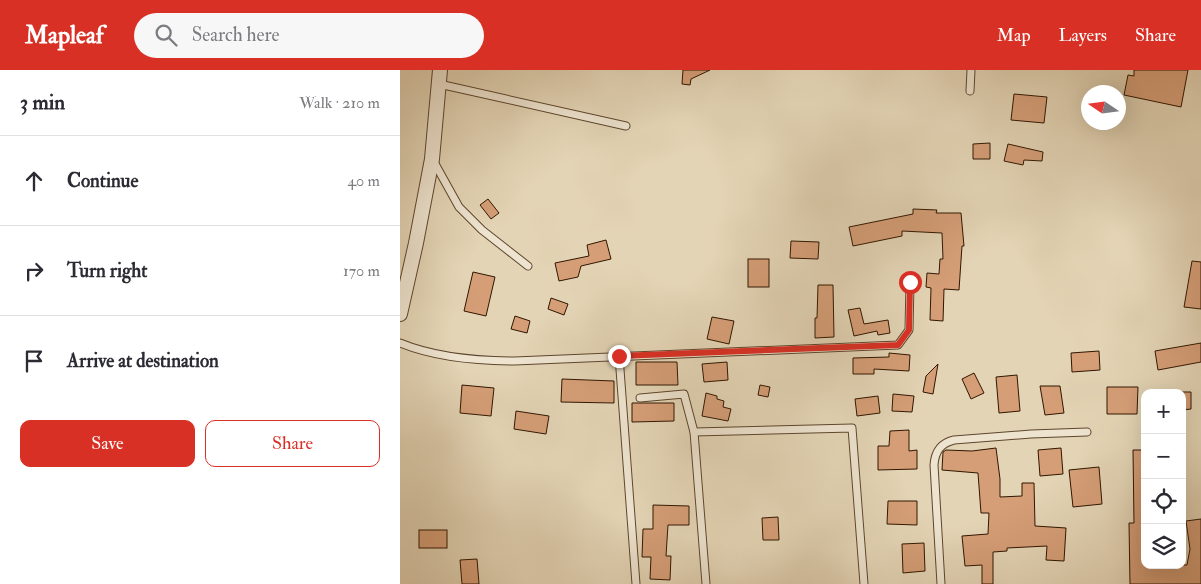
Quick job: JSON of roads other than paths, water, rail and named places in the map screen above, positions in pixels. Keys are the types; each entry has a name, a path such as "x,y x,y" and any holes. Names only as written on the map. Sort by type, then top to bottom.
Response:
{"street":[{"path":"400,314 432,159 440,70"}],"lane":[{"path":"970,91 971,70"},
{"path":"438,84 626,126"},
{"path":"432,159 459,207 482,230 528,266"},
{"path":"400,343 412,348 482,360 580,359 898,345 909,330 910,282"},
{"path":"619,356 636,584"},
{"path":"640,398 684,394 694,432 706,584"},
{"path":"694,432 852,428 864,584"},
{"path":"941,584 934,464 938,449 946,442 954,440 1087,432"}]}
